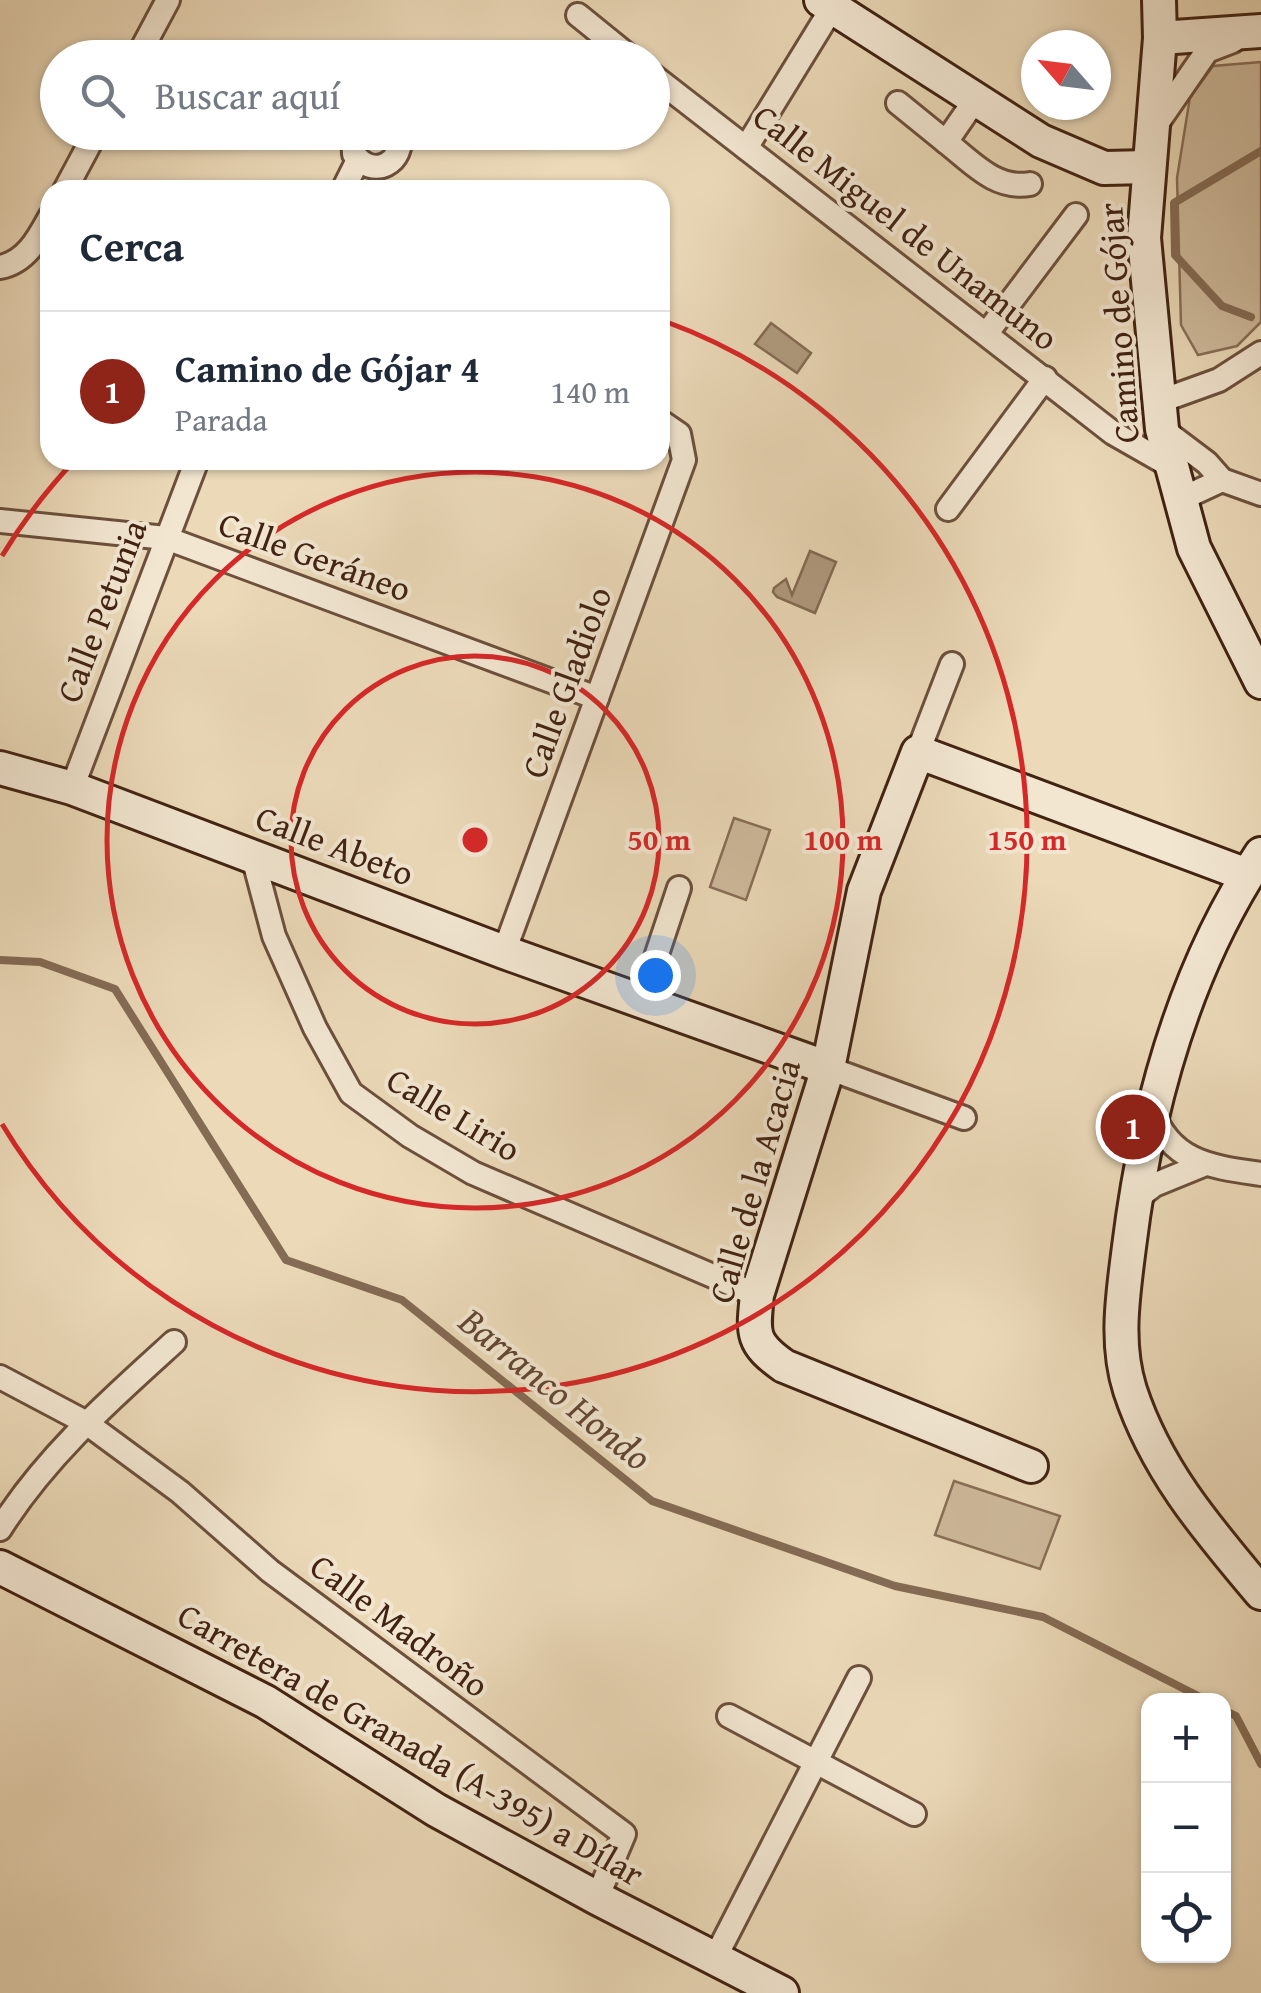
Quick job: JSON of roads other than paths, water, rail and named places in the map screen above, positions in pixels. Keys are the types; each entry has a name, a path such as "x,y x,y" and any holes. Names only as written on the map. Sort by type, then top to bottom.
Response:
{"street":[{"path":"147,40 168,0"},
{"name":"Camino de Gójar","path":"1159,0 1160,38 1144,238 1160,415 1169,465 1194,548 1261,682"},
{"path":"746,148 830,2 1042,142 1104,168 1149,167"},
{"path":"578,16 608,40"},
{"path":"1160,38 1258,32"},
{"path":"1154,128 1208,51 1258,32"},
{"name":"Calle Miguel de Unamuno","path":"670,88 1113,432 1169,465"},
{"path":"946,142 975,100"},
{"path":"898,104 1000,183 1013,187 1030,184"},
{"path":"70,180 86,150"},
{"path":"353,150 358,160 373,167 388,164 399,150"},
{"path":"348,180 358,160"},
{"path":"987,333 1076,215"},
{"path":"8,265 34,246 40,235"},
{"path":"1261,353 1160,415 1222,480 1261,494"},
{"path":"948,509 1044,378"},
{"name":"Calle Gladiolo","path":"504,952 684,460 670,430"},
{"name":"Calle Petunia","path":"72,788 192,470"},
{"path":"1179,500 1222,480"},
{"name":"Calle Geráneo","path":"0,521 166,538 597,698"},
{"name":"Calle de la Acacia","path":"952,664 864,891 828,1068 757,1295 753,1328 761,1350 784,1366 1031,1466"},
{"path":"918,752 1254,864 1222,916 1175,1032 1152,1110 1135,1200 1120,1322 1129,1387 1152,1448 1194,1514 1261,1593"},
{"name":"Calle Abeto","path":"0,768 72,788 504,952 964,1118"},
{"name":"Calle Lirio","path":"253,857 274,936 315,1028 352,1093 410,1136 473,1173 757,1295"},
{"path":"641,1002 679,888"},
{"path":"1152,1110 1158,1128 1180,1150 1203,1165 1261,1174"},
{"path":"1135,1200 1154,1186 1203,1165"},
{"path":"0,1528 22,1494 86,1422 174,1342"},
{"path":"0,1377 86,1422"},
{"name":"Calle Madroño","path":"86,1422 180,1492 270,1571 624,1834 597,1898"},
{"name":"Carretera de Granada (A-395) a Dílar","path":"0,1567 266,1702 436,1810 782,1993"},
{"path":"715,1958 859,1678"},
{"path":"729,1716 914,1814"}],"waterway":[{"path":"1251,317 1222,306 1175,255 1174,203 1261,151"},
{"name":"Barranco Hondo","path":"0,960 40,962 115,989 286,1260 402,1300 652,1501 895,1586 1043,1617 1192,1693"},
{"name":"Barranco Hondo","path":"1231,1714 1236,1716 1261,1764"}],"place":[{"name":"Camino de Gójar 4","path":"1133,1127"}]}
